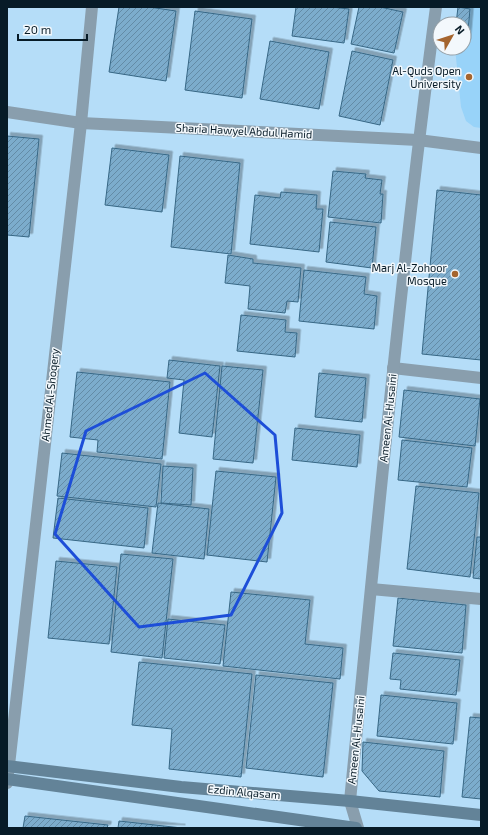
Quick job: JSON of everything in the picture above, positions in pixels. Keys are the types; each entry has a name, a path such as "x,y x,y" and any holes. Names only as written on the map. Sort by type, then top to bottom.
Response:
{"main road":[{"name":"Ezdin Alqasam","path":"8,766 181,787 350,800 481,815"},
{"name":"Ezdin Alqasam","path":"7,779 357,828"}],"street":[{"name":"Ahmed Al-Shoqery","path":"7,783 81,123 92,7"},
{"name":"Ameen Al-Husaini","path":"357,828 350,800 418,140 436,7"},
{"name":"Sharia Hawyel Abdul Hamid","path":"7,112 81,123 418,140 481,148"},
{"path":"394,368 481,378"},
{"path":"371,589 481,599"}],"highlighted area":[{"path":"205,373 275,435 282,513 231,615 139,627 55,534 86,431"}],"shaded area":[{"name":"Al-Quds Open University","path":"458,7 481,7 481,128 474,127 466,121 461,107 456,56 472,56 472,16 457,16"}],"building":[{"path":"119,7 149,7 176,11 166,81 109,72"},
{"path":"296,7 332,7 349,9 344,43 292,36"},
{"path":"359,7 380,7 403,12 394,53 351,44"},
{"path":"458,7 470,9 469,16 457,16"},
{"path":"195,11 252,19 242,98 185,90"},
{"path":"270,41 329,52 319,109 260,99"},
{"path":"352,51 393,60 380,125 339,116"},
{"path":"7,136 39,139 29,237 7,235"},
{"path":"112,148 169,155 162,212 105,205"},
{"path":"180,156 240,163 231,254 171,247"},
{"path":"333,171 366,174 365,178 382,180 380,194 383,194 381,223 328,217"},
{"name":"Marj Al-Zohoor Mosque","path":"437,190 481,195 481,360 422,354"},
{"path":"281,192 317,195 316,209 323,209 319,252 250,244 255,195 280,198"},
{"path":"330,222 376,227 372,268 326,262"},
{"path":"228,255 253,259 253,263 301,268 298,302 287,301 285,313 248,309 250,286 225,283"},
{"path":"304,270 366,277 364,294 377,296 374,329 299,321"},
{"path":"241,315 286,320 285,332 297,333 295,357 237,351"},
{"path":"169,360 220,366 212,437 179,433 184,380 167,378"},
{"path":"222,366 263,370 253,463 213,459"},
{"path":"77,372 170,382 162,459 97,452 98,440 70,437"},
{"path":"319,373 366,378 362,422 315,417"},
{"path":"404,390 480,399 475,446 399,437"},
{"path":"295,428 360,435 357,467 292,460"},
{"path":"402,440 472,448 467,487 398,480"},
{"path":"62,453 161,464 156,507 57,496"},
{"path":"163,466 193,468 191,505 161,503"},
{"path":"216,471 276,477 267,562 207,555"},
{"path":"416,486 479,493 470,577 407,569"},
{"path":"58,498 148,508 144,548 53,538"},
{"path":"158,503 209,509 204,559 152,553"},
{"path":"477,537 481,537 481,579 473,578"},
{"path":"121,554 173,559 162,658 111,652"},
{"path":"56,561 117,567 109,644 48,638"},
{"path":"231,592 310,600 305,644 343,648 340,679 223,666"},
{"path":"398,598 466,605 462,653 393,646"},
{"path":"168,619 225,625 220,664 164,658"},
{"path":"393,653 460,660 456,695 400,689 401,680 390,679"},
{"path":"139,662 252,674 241,777 169,769 172,729 132,725"},
{"path":"256,675 333,683 323,777 246,768"},
{"path":"381,695 457,703 453,744 377,736"},
{"path":"470,717 481,718 481,799 462,797"},
{"path":"363,742 444,751 440,797 379,791 362,771"},
{"path":"25,816 108,825 107,828 23,828"},
{"path":"119,821 182,828 118,828"}],"place":[{"name":"Al-Quds Open University","path":"469,77"},
{"name":"Marj Al-Zohoor Mosque","path":"455,274"}]}
